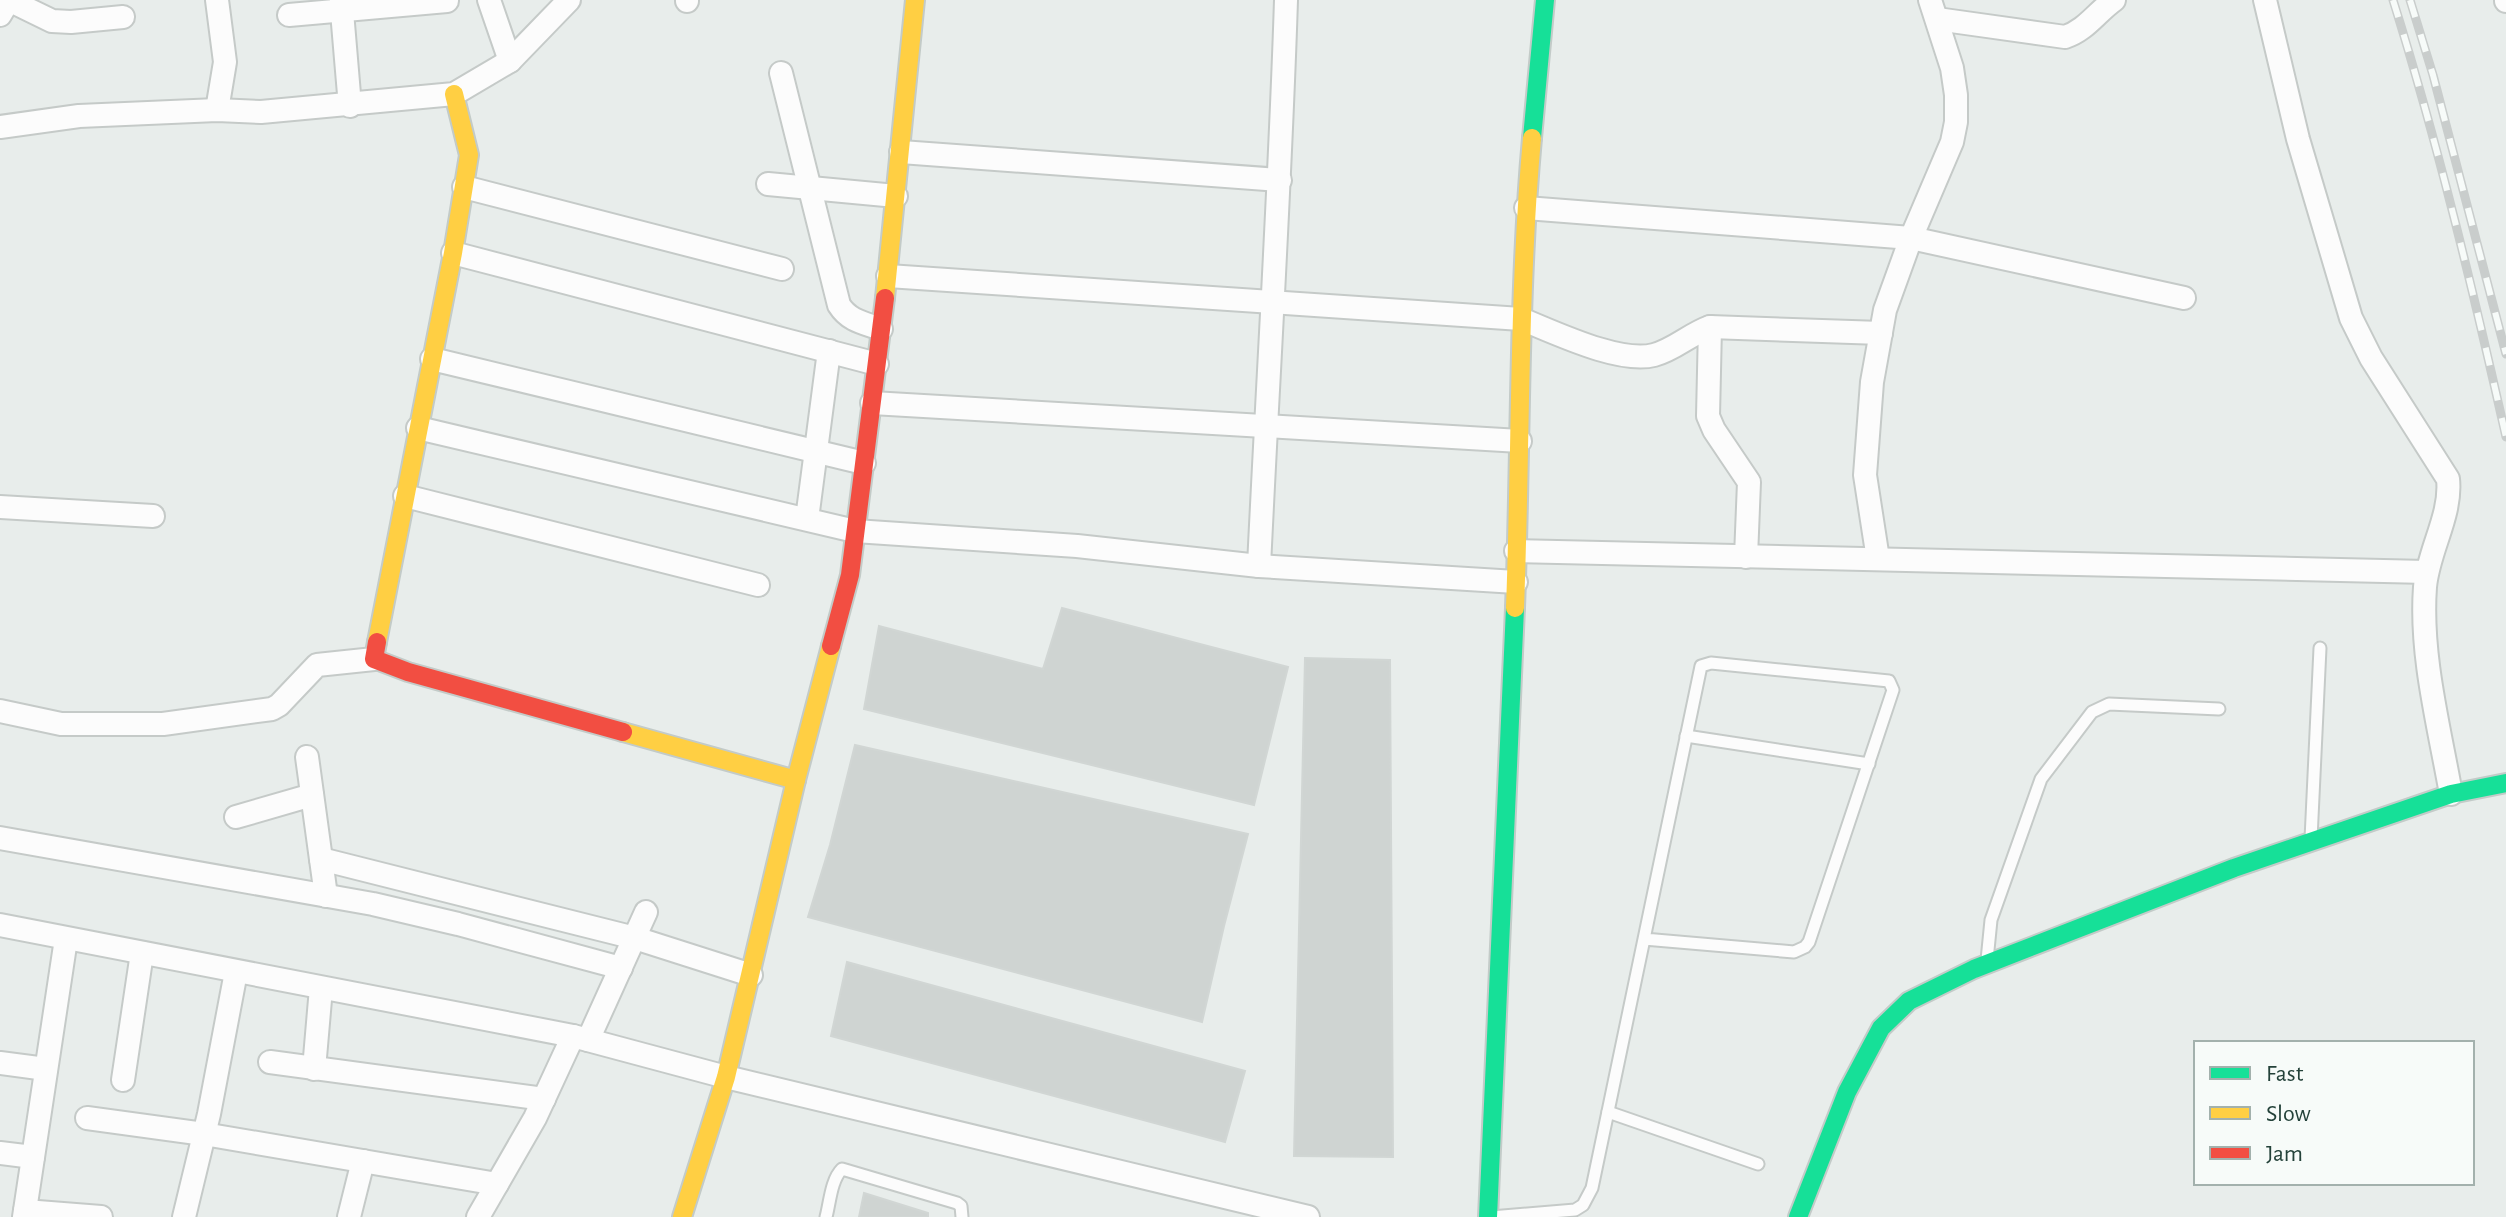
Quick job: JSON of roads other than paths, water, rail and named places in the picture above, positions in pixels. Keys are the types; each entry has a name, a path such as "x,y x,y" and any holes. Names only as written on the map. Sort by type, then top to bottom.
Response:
{"street":[{"path":"0,15 9,0 52,21 123,17"},
{"path":"217,0 225,62 217,110"},
{"path":"489,0 510,61"},
{"path":"0,127 79,116 217,110 261,112 454,94 510,61 569,0"},
{"path":"682,1217 726,1077 796,780 850,575 888,276 915,0"},
{"path":"1259,566 1271,301 1280,180 1286,0"},
{"path":"1490,1217 1516,582 1526,208 1545,0"},
{"path":"1878,559 1865,475 1871,395 1881,333 1892,285 1952,142 1956,122 1952,68 1934,9 2065,37 2086,27 2114,0"},
{"path":"2265,0 2298,139 2351,318 2371,358 2448,479 2448,498 2427,572 2424,604 2427,655 2451,794"},
{"path":"289,15 342,5 447,1"},
{"path":"342,5 350,106"},
{"path":"781,73 839,305 845,315 881,329"},
{"path":"374,659 453,253 469,155 454,94"},
{"path":"901,152 1280,180"},
{"path":"768,184 896,196"},
{"path":"464,187 782,269"},
{"path":"1526,208 1911,238 2184,298"},
{"path":"453,253 877,364"},
{"path":"888,276 1521,319 1587,345 1638,357 1667,351 1710,327 1881,333"},
{"path":"1710,327 1708,416 1749,482 1746,557"},
{"path":"807,519 829,351"},
{"path":"432,359 864,463"},
{"path":"872,403 1520,441"},
{"path":"418,428 855,531 1077,546 1259,566 1516,582"},
{"path":"405,496 758,585"},
{"path":"0,507 153,516"},
{"path":"1516,551 2427,572"},
{"path":"0,711 75,724 163,724 220,718 272,709 317,665 374,659 408,672 796,780"},
{"path":"307,757 326,896"},
{"path":"1798,1217 1847,1092 1881,1028 1909,1001 1987,964 2234,868 2451,794 2506,783"},
{"path":"236,817 312,795"},
{"path":"0,838 373,904 621,968"},
{"path":"321,859 635,938 751,975"},
{"path":"478,1217 621,968 646,912"},
{"path":"0,925 581,1038 726,1077 1307,1217"},
{"path":"66,939 24,1214 101,1217"},
{"path":"123,1080 142,953"},
{"path":"184,1217 236,972"},
{"path":"314,1069 321,988"},
{"path":"270,1062 544,1099"},
{"path":"0,1063 46,1069"},
{"path":"87,1118 204,1134 497,1184"},
{"path":"0,1153 33,1157"},
{"path":"349,1217 363,1161"}],"lane":[{"path":"2311,842 2320,648"},
{"path":"1490,1217 1566,1212 1583,1205 1592,1188 1698,670 1704,663 1889,681 1893,690 1805,947 1794,952 1644,939"},
{"path":"1987,964 1991,920 2041,779 2092,712 2109,704 2219,709"},
{"path":"1686,736 1869,764"},
{"path":"1608,1112 1758,1164"},
{"path":"826,1217 835,1179 842,1169 957,1203 961,1206 962,1217"}],"railway":[{"path":"2393,0 2454,217 2506,437"},
{"path":"2410,0 2433,75 2506,354"}]}
